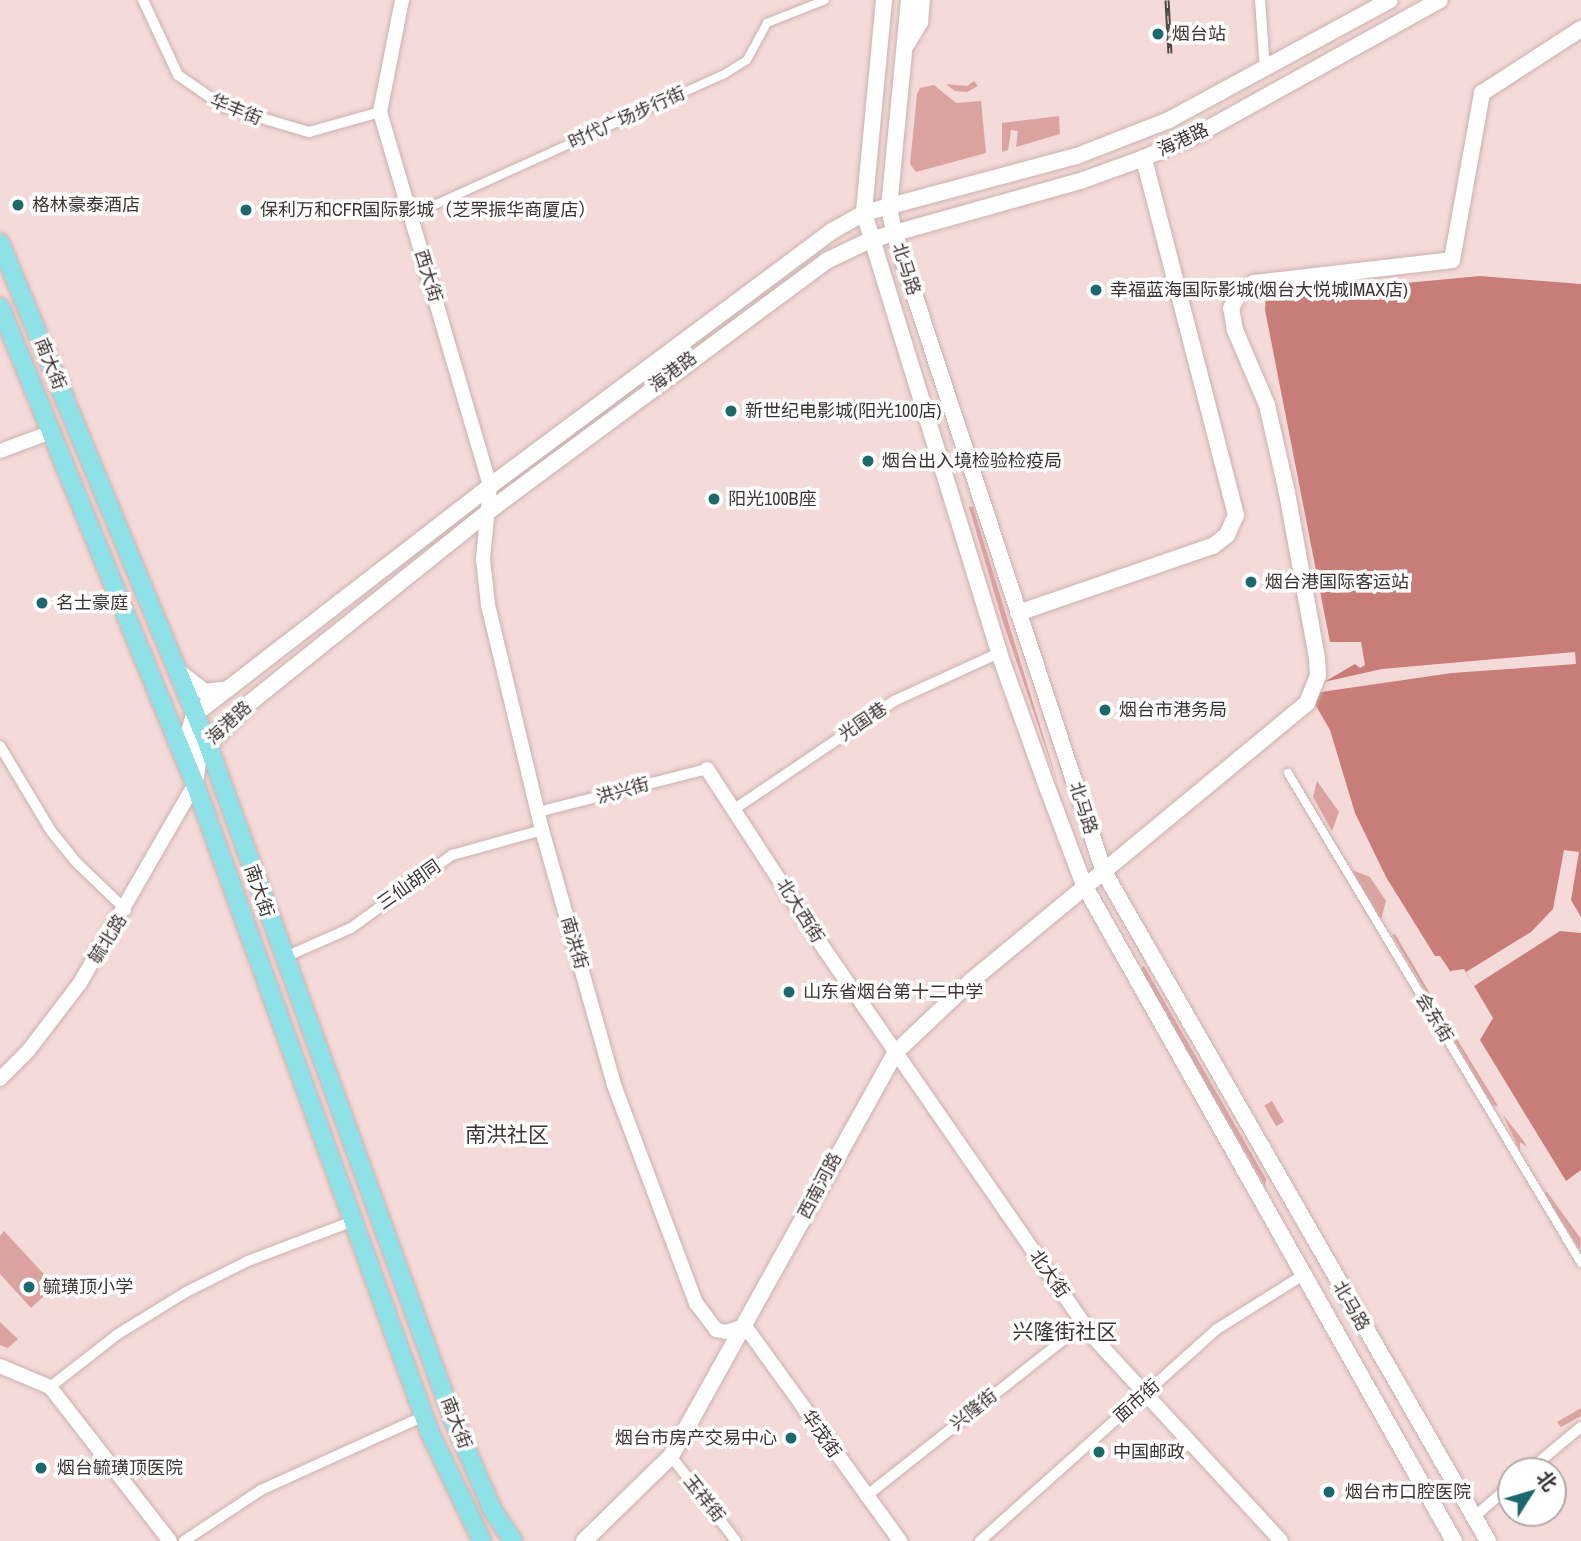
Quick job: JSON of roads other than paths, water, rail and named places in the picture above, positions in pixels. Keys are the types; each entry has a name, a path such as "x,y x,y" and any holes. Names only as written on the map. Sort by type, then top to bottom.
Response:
{"main road":[{"name":"北马路","path":"884,0 864,212 870,240 999,653 1084,885 1451,1540"},
{"name":"北马路","path":"909,0 889,207 894,233 1104,872 1488,1541"},
{"path":"905,46 920,22 922,0"},
{"name":"海港路","path":"195,784 188,751 194,715 490,486 832,231 864,212 1106,145 1169,120 1390,0"},
{"name":"海港路","path":"195,784 195,766 207,742 491,510 781,291 826,261 870,240 1083,180 1144,158 1212,127 1440,0"},
{"name":"西南河路","path":"584,1541 671,1457 895,1052 1084,885 1104,872 1299,712 1318,676 1287,493 1267,405 1231,317 1236,298 1245,287 1273,280 1452,260 1482,93 1581,29"},
{"path":"1018,613 1213,546 1227,535 1236,515 1144,158"},
{"name":"南大街","path":"0,243 207,742 283,958 453,1419 494,1511 513,1541"},
{"name":"南大街","path":"0,307 195,784 356,1220 424,1416 449,1480 482,1541"},
{"path":"174,666 205,692 230,688"}],"street":[{"name":"华丰街","path":"143,0 174,70 202,96 224,107 309,132 380,113"},
{"name":"西大街","path":"402,0 380,113 490,486 491,510"},
{"name":"时代广场步行街","path":"410,216 723,75 747,60 767,23 825,0"},
{"path":"1260,0 1265,70"},
{"path":"0,451 51,432"},
{"name":"南洪街","path":"491,510 483,559 488,605 542,830 614,1085 696,1303 716,1330 745,1326"},
{"name":"光国巷","path":"736,808 894,701 999,653"},
{"path":"0,746 51,831 75,861 126,910"},
{"name":"洪兴街","path":"538,813 707,769"},
{"name":"北大西街","path":"707,769 736,808 895,1052"},
{"name":"会东街","path":"1288,773 1581,1263"},
{"name":"毓北路","path":"0,1079 28,1051 80,983 126,910 195,784"},
{"name":"三仙胡同","path":"283,958 351,928 452,855 542,830"},
{"name":"北大街","path":"895,1052 1083,1324 1143,1396 1281,1541"},
{"path":"50,1387 118,1334 186,1292 248,1261 356,1220"},
{"name":"面市街","path":"980,1541 1217,1329 1303,1275"},
{"name":"兴隆街","path":"865,1497 1083,1324"},
{"name":"华茂街","path":"745,1326 865,1497 900,1541"},
{"path":"0,1367 50,1387 170,1541"},
{"path":"184,1541 261,1490 424,1416"},
{"path":"1545,1457 1581,1427"},
{"name":"玉祥街","path":"671,1457 736,1541"},
{"path":"118,1472 138,1488 177,1541"},
{"path":"1474,1517 1497,1497"}],"railway":[{"path":"1167,0 1170,53"}],"place":[{"name":"烟台站","path":"1158,34"},
{"name":"格林豪泰酒店","path":"18,205"},
{"name":"保利万和CFR国际影城（芝罘振华商厦店）","path":"246,210"},
{"name":"幸福蓝海国际影城(烟台大悦城IMAX店)","path":"1096,290"},
{"name":"新世纪电影城(阳光100店)","path":"731,411"},
{"name":"烟台出入境检验检疫局","path":"868,461"},
{"name":"阳光100B座","path":"714,499"},
{"name":"烟台港国际客运站","path":"1251,582"},
{"name":"名士豪庭","path":"42,603"},
{"name":"烟台市港务局","path":"1105,710"},
{"name":"山东省烟台第十二中学","path":"789,992"},
{"name":"毓璜顶小学","path":"29,1287"},
{"name":"烟台市房产交易中心","path":"791,1438"},
{"name":"中国邮政","path":"1099,1452"},
{"name":"烟台毓璜顶医院","path":"41,1468"},
{"name":"烟台市口腔医院","path":"1329,1492"}],"district":[{"name":"南洪社区","path":"507,1135"},
{"name":"兴隆街社区","path":"1065,1332"}]}
